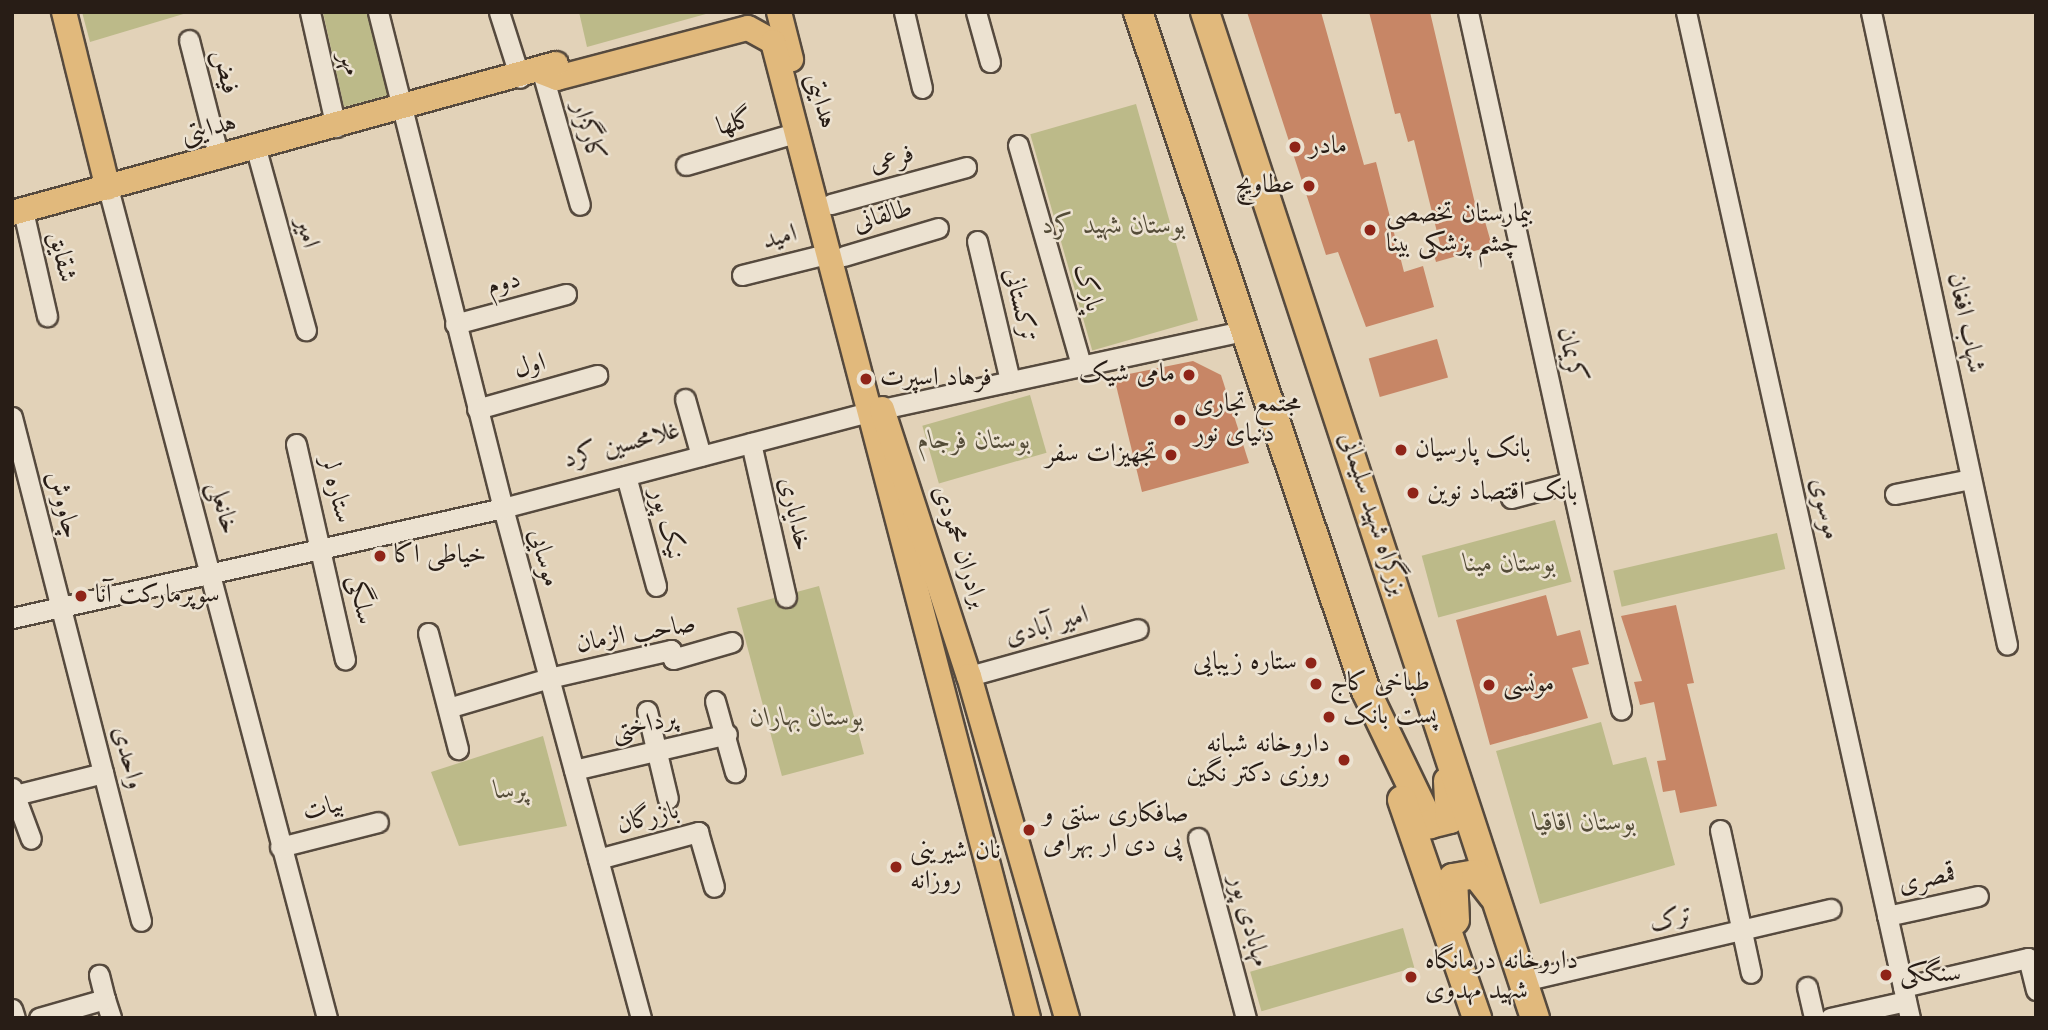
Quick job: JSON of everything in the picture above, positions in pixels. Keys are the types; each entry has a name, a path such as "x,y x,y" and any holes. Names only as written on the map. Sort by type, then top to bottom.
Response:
{"highway":[{"path":"1138,12 1473,1007"},
{"name":"بزرگراه شهید سلیمانی","path":"1205,12 1421,658 1535,1018"},
{"path":"1367,691 1421,816 1440,826 1453,806 1421,658"},
{"path":"1473,1007 1449,889 1465,872 1488,887 1523,981"}],"main road":[{"name":"خانعلی","path":"64,12 108,188"},
{"name":"هدایتی","path":"17,212 767,12"},
{"path":"779,12 831,204 837,254"},
{"name":"هدایتی","path":"531,75 557,78 759,31 773,42 837,254 875,411"},
{"name":"برادران محمودی","path":"875,411 969,676 1067,1018"},
{"name":"برادران محمودی","path":"875,411 1028,1018"}],"street":[{"name":"مهر","path":"310,12 336,127"},
{"name":"موسایی","path":"378,12 477,409 502,468 503,508 641,1018"},
{"name":"کارگزار","path":"499,12 531,75 580,205"},
{"path":"904,12 922,88"},
{"path":"976,12 990,62"},
{"name":"کریمان","path":"1468,12 1621,709"},
{"name":"موسوی","path":"1686,12 1906,1002"},
{"name":"شهاب افغان","path":"1871,12 2007,645"},
{"name":"فیض","path":"189,40 219,158"},
{"name":"گلها","path":"686,165 798,132"},
{"name":"پارک","path":"1018,145 1081,365"},
{"name":"امیر","path":"256,149 306,330"},
{"name":"فرعی","path":"831,204 967,167"},
{"name":"خانعلی","path":"108,188 208,576 327,1018"},
{"name":"شقایق","path":"17,212 47,316"},
{"name":"طالقانی","path":"837,254 938,228"},
{"name":"ترکستانی","path":"976,241 1010,381"},
{"name":"امید","path":"742,275 837,254"},
{"name":"دوم","path":"456,324 566,294"},
{"name":"غلامحسین کرد","path":"12,618 503,508 875,411 1246,330"},
{"name":"اول","path":"477,409 597,375"},
{"path":"685,400 701,456"},
{"name":"چاووش","path":"12,417 62,607"},
{"name":"خدایاری","path":"751,443 786,597"},
{"name":"ستاره لر","path":"296,444 323,550"},
{"name":"نیک پور","path":"626,476 656,586"},
{"path":"1895,494 1971,479"},
{"path":"1511,498 1571,482"},
{"name":"سلگی","path":"323,550 345,660"},
{"name":"واحدی","path":"62,607 141,921"},
{"name":"امیر آبادی","path":"969,676 1138,629"},
{"path":"428,633 458,749"},
{"name":"صاحب الزمان","path":"549,678 671,650 673,659 732,642"},
{"path":"448,708 549,678"},
{"path":"715,701 727,734 735,772"},
{"path":"647,710 668,799"},
{"name":"پرداختی","path":"574,770 727,734"},
{"path":"31,839 14,791 103,773"},
{"name":"بیات","path":"281,847 378,822"},
{"path":"1720,830 1751,973"},
{"name":"بازرگان","path":"598,859 698,832 714,887"},
{"name":"مهابادی پور","path":"1198,838 1246,1018"},
{"name":"قمصری","path":"1887,916 1978,896"},
{"name":"ترک","path":"1523,981 1831,909"},
{"path":"1830,1018 1906,1002 2028,958 2036,990"},
{"path":"99,975 111,1018"},
{"path":"1807,987 1814,1018"},
{"path":"39,1018 105,999"},
{"path":"12,1009 15,1018"}],"green space":[{"path":"82,12 190,12 90,42"},
{"path":"323,12 368,12 389,95 344,107"},
{"path":"579,12 713,12 587,47"},
{"name":"بوستان شهید کرد","path":"1136,104 1198,320 1092,351 1030,134"},
{"name":"بوستان فرجام","path":"1030,395 1047,453 939,484 922,426"},
{"name":"بوستان مینا","path":"1555,520 1572,582 1438,618 1422,556"},
{"path":"1777,533 1785,569 1622,607 1613,571"},
{"name":"بوستان بهاران","path":"819,586 864,754 782,776 737,608"},
{"name":"بوستان اقاقیا","path":"1601,722 1613,765 1646,757 1675,865 1540,904 1496,751"},
{"name":"پرسا","path":"543,736 567,826 459,846 431,772"},
{"path":"1403,928 1414,967 1261,1011 1250,972"}],"building":[{"path":"1247,12 1321,12 1364,165 1376,162 1404,272 1423,266 1434,307 1366,327 1338,252 1326,255"},
{"path":"1369,12 1430,12 1477,212 1482,211 1492,246 1436,262 1432,247 1440,244 1414,140 1408,142 1400,113 1395,114"},
{"path":"1437,339 1448,377 1380,397 1369,359"},
{"name":"مجتمع تجاری دنیای نور","path":"1193,361 1221,375 1249,463 1142,492 1114,377"},
{"path":"1546,595 1557,636 1580,630 1589,664 1572,668 1588,718 1490,745 1456,620"},
{"path":"1676,605 1694,683 1687,684 1717,806 1680,813 1675,790 1663,792 1657,761 1666,760 1654,702 1640,705 1634,682 1642,681 1621,616"}],"place":[{"name":"مادر","path":"1295,147"},
{"name":"عطاویچ","path":"1309,186"},
{"name":"بیمارستان تخصصی چشم پزشکی بینا","path":"1370,230"},
{"name":"مامی شیک","path":"1189,375"},
{"name":"فرهاد اسپرت","path":"866,379"},
{"name":"مجتمع تجاری دنیای نور","path":"1180,420"},
{"name":"بانک پارسیان","path":"1401,450"},
{"name":"تجهیزات سفر","path":"1171,455"},
{"name":"بانک اقتصاد نوین","path":"1413,493"},
{"name":"خیاطی اکا","path":"380,556"},
{"name":"سوپرمارکت آنا","path":"81,596"},
{"name":"ستاره زیبایی","path":"1311,663"},
{"name":"طباخی کاج","path":"1316,684"},
{"name":"مونسی","path":"1489,685"},
{"name":"پست بانک","path":"1329,717"},
{"name":"داروخانه شبانه روزی دکتر نگین","path":"1344,760"},
{"name":"صافکاری سنتی و پی دی ار بهرامی","path":"1029,830"},
{"name":"نان شیرینی روزانه","path":"896,867"},
{"name":"سنگکی","path":"1886,975"},
{"name":"داروخانه درمانگاه شهید مهدوی","path":"1411,977"}]}
